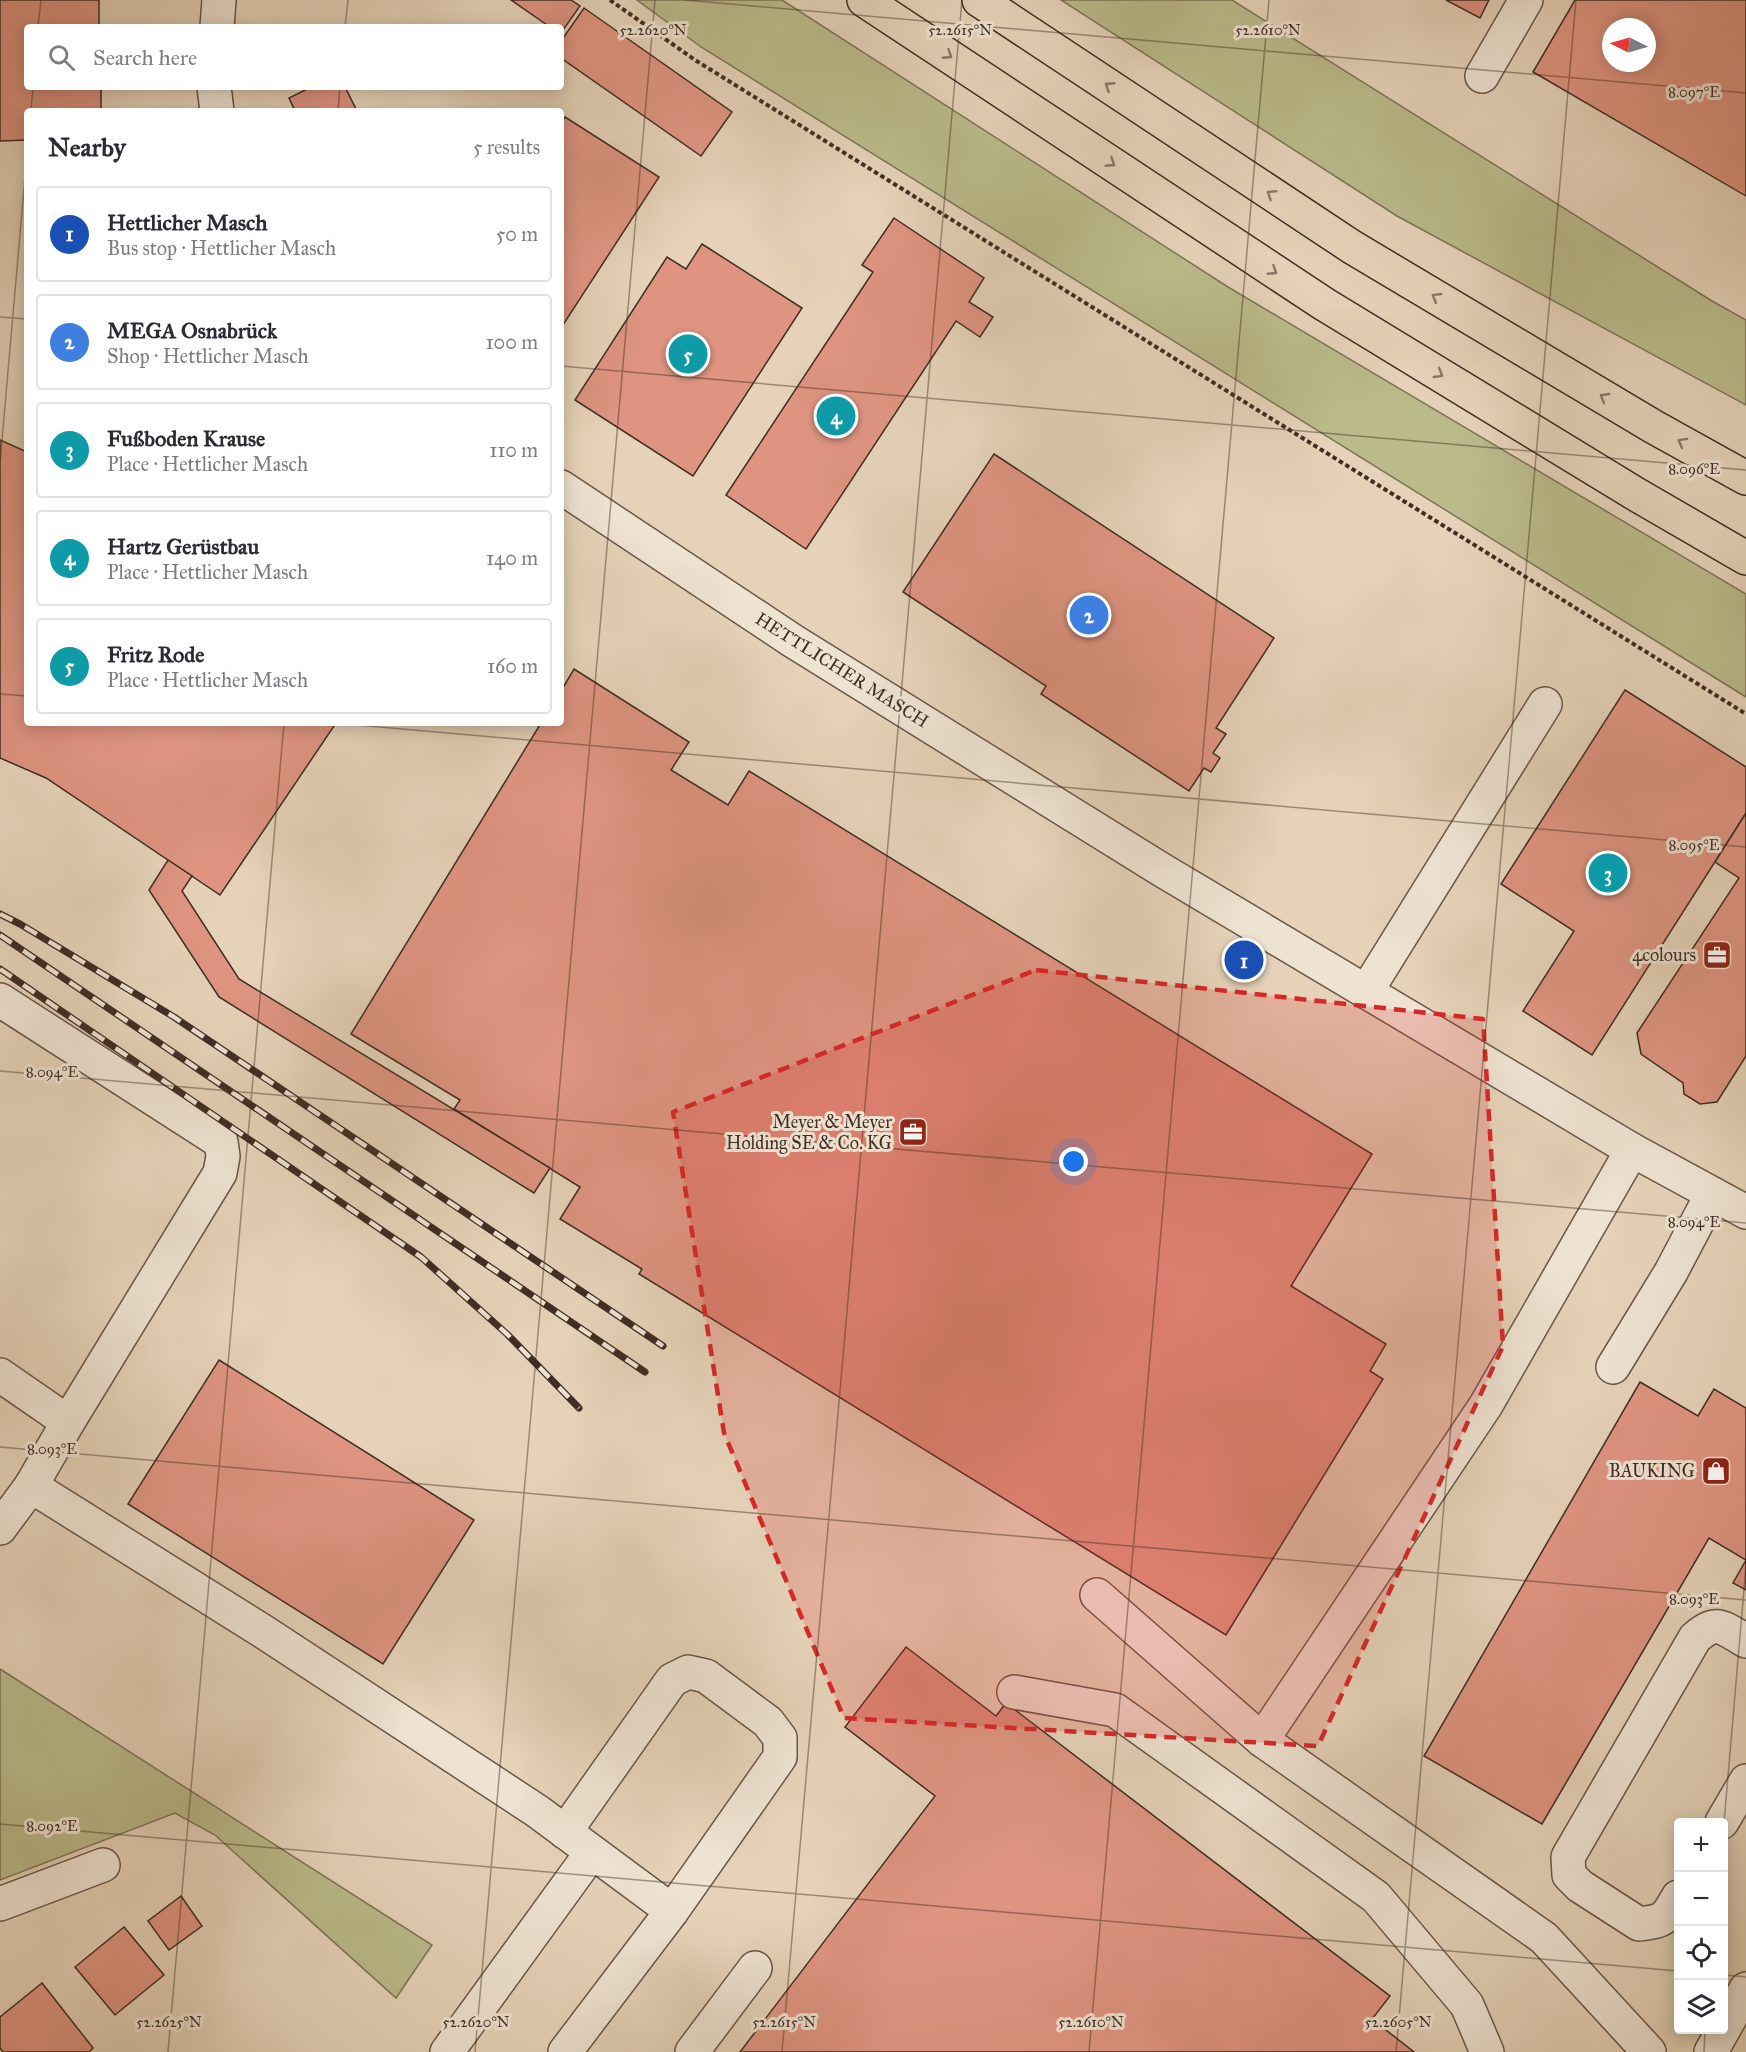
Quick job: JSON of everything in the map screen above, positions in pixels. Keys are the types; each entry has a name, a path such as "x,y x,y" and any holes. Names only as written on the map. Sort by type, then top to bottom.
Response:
{"highway":[{"path":"864,0 1324,304 1639,496 1746,558"},
{"path":"979,0 1352,247 1654,427 1746,478"}],"street":[{"path":"217,24 219,0"},
{"path":"1482,76 1526,0"},
{"path":"214,90 217,108"},
{"name":"HETTLICHER MASCH","path":"564,489 793,641 1162,870 1632,1150 1746,1212"},
{"path":"1366,992 1545,704"},
{"path":"0,1000 221,1142 223,1156 220,1173 31,1486 0,1528"},
{"path":"1262,1740 1486,1405 1632,1150"},
{"path":"1613,1367 1671,1272 1712,1194"},
{"path":"0,1376 68,1422"},
{"path":"31,1486 274,1639 537,1811 672,1911"},
{"path":"1097,1595 1262,1740 1544,1938 1649,2052"},
{"path":"1674,1904 1659,1921 1638,1924 1580,1886 1569,1875 1568,1857 1695,1638 1707,1627 1721,1626 1746,1641"},
{"path":"565,1832 672,1680 688,1672 706,1676 768,1722 780,1738 780,1757 672,1911 565,2052"},
{"path":"1014,1692 1115,1710 1376,1897 1467,2005 1487,2052"},
{"path":"1724,1818 1746,1781"},
{"path":"447,2052 592,1852"},
{"path":"0,1904 103,1865"},
{"path":"692,2052 755,1968"}],"path":[{"path":"610,0 696,60 1746,714"}],"highlighted area":[{"path":"1036,970 1483,1019 1503,1346 1318,1746 844,1718 724,1433 673,1112"}],"green space":[{"path":"637,0 782,0 1228,287 1746,594 1746,697 701,47"},
{"path":"1061,0 1232,0 1712,301 1746,320 1746,405 1397,216"},
{"path":"0,1669 432,1945 396,1998 215,1835 175,1813 0,1880"}],"building":[{"path":"0,0 99,0 99,24 24,24 24,90 101,90 101,108 24,108 24,140 0,141"},
{"path":"511,0 571,0 580,6 564,29 564,24 546,24"},
{"path":"1446,0 1489,0 1480,18"},
{"path":"1575,0 1746,0 1746,196 1533,72"},
{"path":"584,8 732,112 701,156 564,60 564,37"},
{"path":"305,90 346,90 356,108 294,108 289,98"},
{"path":"565,117 659,177 564,323"},
{"path":"894,218 984,278 969,302 993,317 980,337 956,321 806,549 726,495 873,272 862,265"},
{"path":"702,244 802,308 693,476 575,400 667,257 686,269"},
{"path":"0,440 24,451 24,726 334,726 220,895 46,778 0,758"},
{"path":"994,454 1274,638 1216,728 1226,734 1213,753 1220,758 1211,772 1204,768 1189,791 1041,694 1046,686 903,592"},
{"name":"Meyer & Meyer Holding SE & Co. KG","path":"574,669 689,742 671,770 728,805 749,771 1372,1154 1291,1286 1386,1344 1370,1371 1383,1379 1226,1635 639,1274 642,1269 560,1219 580,1187 454,1109 460,1100 351,1034 539,726 564,726 564,686"},
{"path":"1625,690 1746,767 1746,813 1592,1055 1523,1011 1574,931 1501,884"},
{"name":"4colours","path":"1746,813 1746,1056 1717,1102 1700,1104 1684,1094 1683,1083 1641,1054 1637,1033 1739,878 1715,862"},
{"path":"168,860 192,876 182,891 239,979 550,1168 534,1193 219,997 149,890"},
{"path":"219,1360 474,1520 383,1664 128,1504"},
{"path":"1640,1382 1698,1416 1714,1389 1746,1408 1746,1560 1709,1538 1542,1824 1424,1756"},
{"path":"1746,1560 1746,1590 1733,1583"},
{"path":"906,1647 996,1716 1006,1703 1390,1996 1372,2019 1414,2052 740,2052 935,1796 845,1727"},
{"path":"181,1896 202,1926 169,1950 148,1921"},
{"path":"124,1927 164,1975 115,2015 75,1967"},
{"path":"42,1983 93,2048 89,2052 3,2052 0,2048 0,2017"}],"railway":[{"path":"0,914 174,1017 663,1346"},
{"path":"0,935 645,1372"},
{"path":"0,969 421,1257 507,1334 579,1408"}],"place":[{"name":"Fritz Rode","path":"688,354"},
{"name":"Hartz Gerüstbau","path":"836,416"},
{"name":"MEGA Osnabrück","path":"1089,615"},
{"name":"Fußboden Krause","path":"1608,873"},
{"name":"4colours","path":"1717,955"},
{"name":"Hettlicher Masch","path":"1244,960"},
{"name":"Meyer & Meyer Holding SE & Co. KG","path":"913,1132"},
{"name":"BAUKING","path":"1716,1471"}]}
